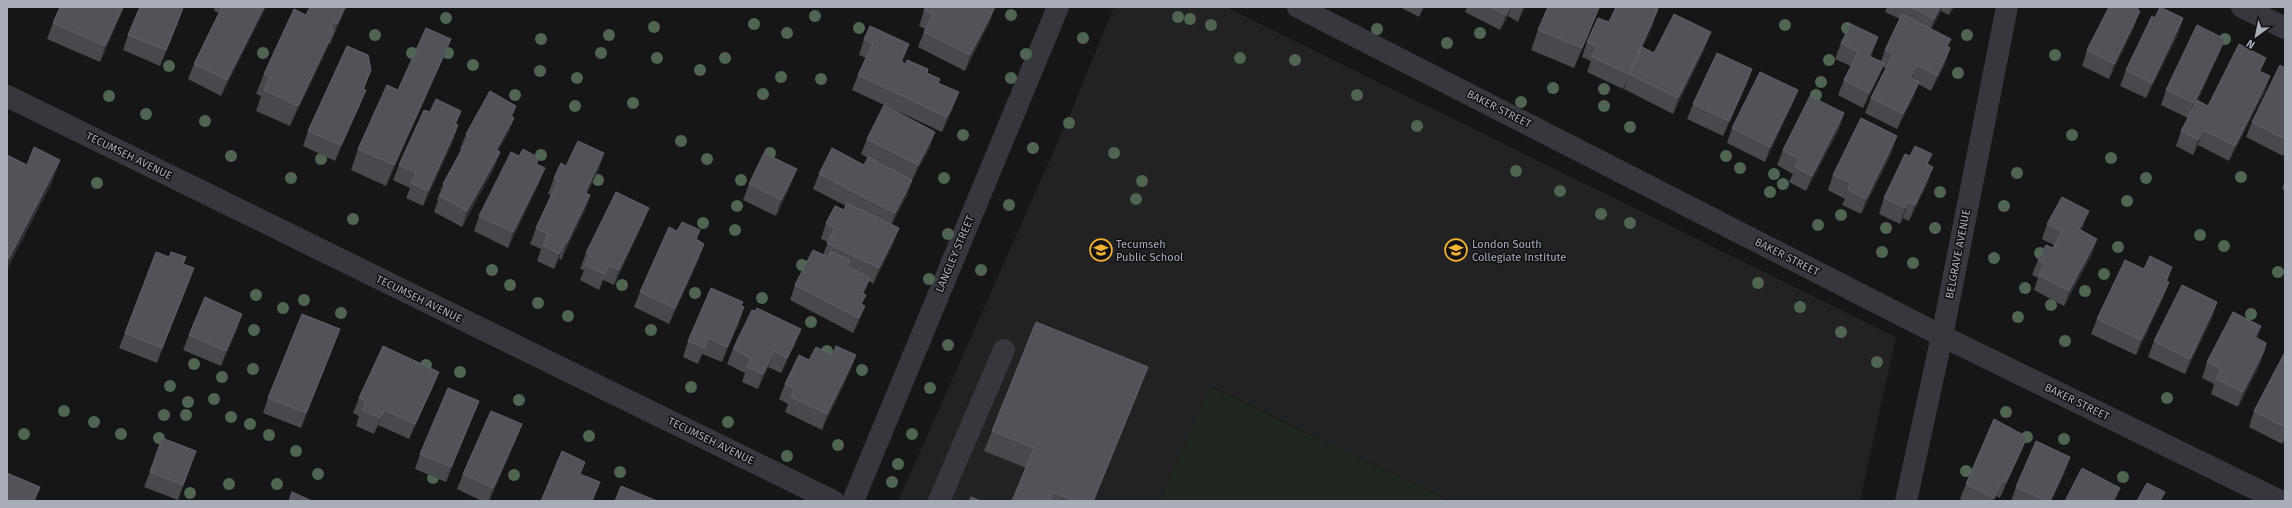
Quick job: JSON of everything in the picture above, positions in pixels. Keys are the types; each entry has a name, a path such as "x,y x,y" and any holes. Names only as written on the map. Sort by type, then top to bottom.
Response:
{"street":[{"name":"LANGLEY STREET","path":"853,501 1058,7"},
{"name":"BAKER STREET","path":"1298,7 1942,336 2280,501"},
{"name":"BELGRAVE AVENUE","path":"1906,501 1942,336 2007,7"},
{"path":"2242,7 2285,28"},
{"name":"TECUMSEH AVENUE","path":"7,96 833,501"},
{"path":"939,501 1004,350"}],"shaded area":[{"name":"London South Collegiate Institute","path":"1114,7 1226,7 1896,337 1860,501 1450,501 1212,387 1160,501 898,501 1072,110"},
{"path":"1211,387 1450,501 1160,501"}],"building":[{"path":"60,7 123,7 105,46 53,23"},
{"path":"140,7 183,8 166,50 128,35"},
{"path":"222,7 264,7 227,80 194,64"},
{"path":"310,7 345,7 337,24 333,22 330,29 334,30 298,106 264,90 270,77 264,74 294,9 306,15"},
{"path":"926,7 995,7 970,55 924,32 933,14 924,10"},
{"path":"1490,7 1510,7 1506,15"},
{"path":"1548,7 1599,7 1582,48 1538,30"},
{"path":"1616,7 1654,7 1658,9 1629,74 1592,57 1597,46 1587,42 1598,18 1609,22"},
{"path":"1911,7 1940,7 1934,19"},
{"path":"2109,7 2139,7 2137,10 2140,11 2114,64 2087,50"},
{"path":"2160,7 2183,18 2152,83 2126,70 2152,16 2155,18"},
{"path":"1674,14 1711,32 1678,98 1629,74 1642,47 1654,53"},
{"path":"1902,14 1951,39 1947,46 1950,48 1937,76 1917,65 1910,78 1919,82 1903,114 1871,98 1893,54 1885,50"},
{"path":"1851,24 1878,37 1869,56 1884,63 1869,93 1844,80 1858,52 1841,43"},
{"path":"2197,25 2225,39 2194,103 2166,90"},
{"path":"870,26 909,44 901,61 906,64 907,60 928,69 927,73 940,79 938,83 959,92 947,117 858,75 873,43 864,39"},
{"path":"426,28 451,39 394,165 358,149 387,85 398,90"},
{"path":"2239,44 2266,58 2259,71 2270,76 2235,146 2203,130 2198,140 2181,131 2197,100 2208,106"},
{"path":"347,46 368,55 371,70 363,89 366,90 341,145 308,131"},
{"path":"1717,53 1752,69 1729,121 1693,104"},
{"path":"2280,65 2285,68 2285,139 2252,122"},
{"path":"1760,72 1798,90 1770,147 1732,128"},
{"path":"490,91 516,106 511,116 514,118 496,150 500,152 467,211 440,196 446,186 443,184 469,136 466,134"},
{"path":"1810,96 1844,113 1812,176 1795,167 1799,159 1783,150"},
{"path":"436,99 461,111 455,124 458,125 428,191 411,183 416,173 399,165 424,110 430,112"},
{"path":"884,105 935,132 918,165 867,139"},
{"path":"1861,118 1897,136 1866,199 1848,190 1851,183 1833,175"},
{"path":"578,141 604,153 585,193 590,195 566,244 564,243 559,254 543,245 548,234 536,228 558,181 554,178 561,163 566,166"},
{"path":"1915,146 1932,154 1927,164 1933,167 1915,205 1908,202 1905,208 1884,198 1905,154 1910,156"},
{"path":"34,147 60,160 9,258 7,257 7,155 27,165"},
{"path":"832,148 864,165 868,157 912,180 895,213 819,174"},
{"path":"523,149 539,158 536,164 545,168 513,232 479,216 511,152 519,156"},
{"path":"764,153 797,169 781,200 749,184"},
{"path":"616,192 649,208 619,270 609,265 605,274 585,265 590,255 586,253"},
{"path":"2062,197 2089,211 2079,229 2097,239 2069,291 2039,275 2045,264 2038,260 2046,245 2053,248 2062,231 2047,224"},
{"path":"847,203 899,228 879,268 827,243 835,228 826,223 835,206 844,210"},
{"path":"682,222 700,230 696,239 704,244 675,308 640,292 669,227 677,231"},
{"path":"813,250 828,257 831,251 850,261 847,266 870,278 862,293 866,295 861,304 865,306 859,318 795,285"},
{"path":"156,252 169,257 171,252 186,257 183,264 194,268 162,348 125,333"},
{"path":"2150,256 2172,267 2166,281 2169,282 2141,340 2097,319 2125,260 2144,269"},
{"path":"2182,285 2217,302 2190,359 2154,341"},
{"path":"711,288 743,302 741,306 744,307 727,347 708,338 704,348 688,341"},
{"path":"205,297 242,314 226,351 189,335"},
{"path":"757,308 801,329 787,358 774,351 763,374 747,367 751,358 733,349 752,310 755,311"},
{"path":"2233,312 2261,326 2255,337 2266,343 2264,351 2243,392 2216,379 2221,369 2207,362"},
{"path":"302,314 340,329 306,413 268,398"},
{"path":"1036,322 1148,367 1093,501 1075,501 1053,492 1049,501 1012,501 1034,448 992,431"},
{"path":"383,346 439,372 415,424 384,410 380,418 362,410 366,401 359,398"},
{"path":"836,346 856,355 827,414 791,397 795,389 785,384 799,355 809,360 816,347 832,355"},
{"path":"2285,352 2285,427 2254,411"},
{"path":"448,388 479,401 451,467 420,454"},
{"path":"491,411 522,424 493,488 463,474"},
{"path":"1994,419 2027,437 2006,482 2002,481 1994,498 1966,484"},
{"path":"162,438 196,451 183,485 150,472"},
{"path":"2036,441 2070,457 2050,501 2016,487"},
{"path":"562,451 585,462 580,474 600,482 592,501 541,501"},
{"path":"2082,468 2120,488 2113,501 2065,501"},
{"path":"7,473 40,487 34,501 7,501"},
{"path":"2147,483 2165,492 2160,501 2137,501"},
{"path":"621,486 657,501 615,501"},
{"path":"292,492 312,501 289,501"},
{"path":"971,497 981,501 969,501"}],"place":[{"name":"Tecumseh Public School","path":"1101,250"},
{"name":"London South Collegiate Institute","path":"1456,250"}]}
